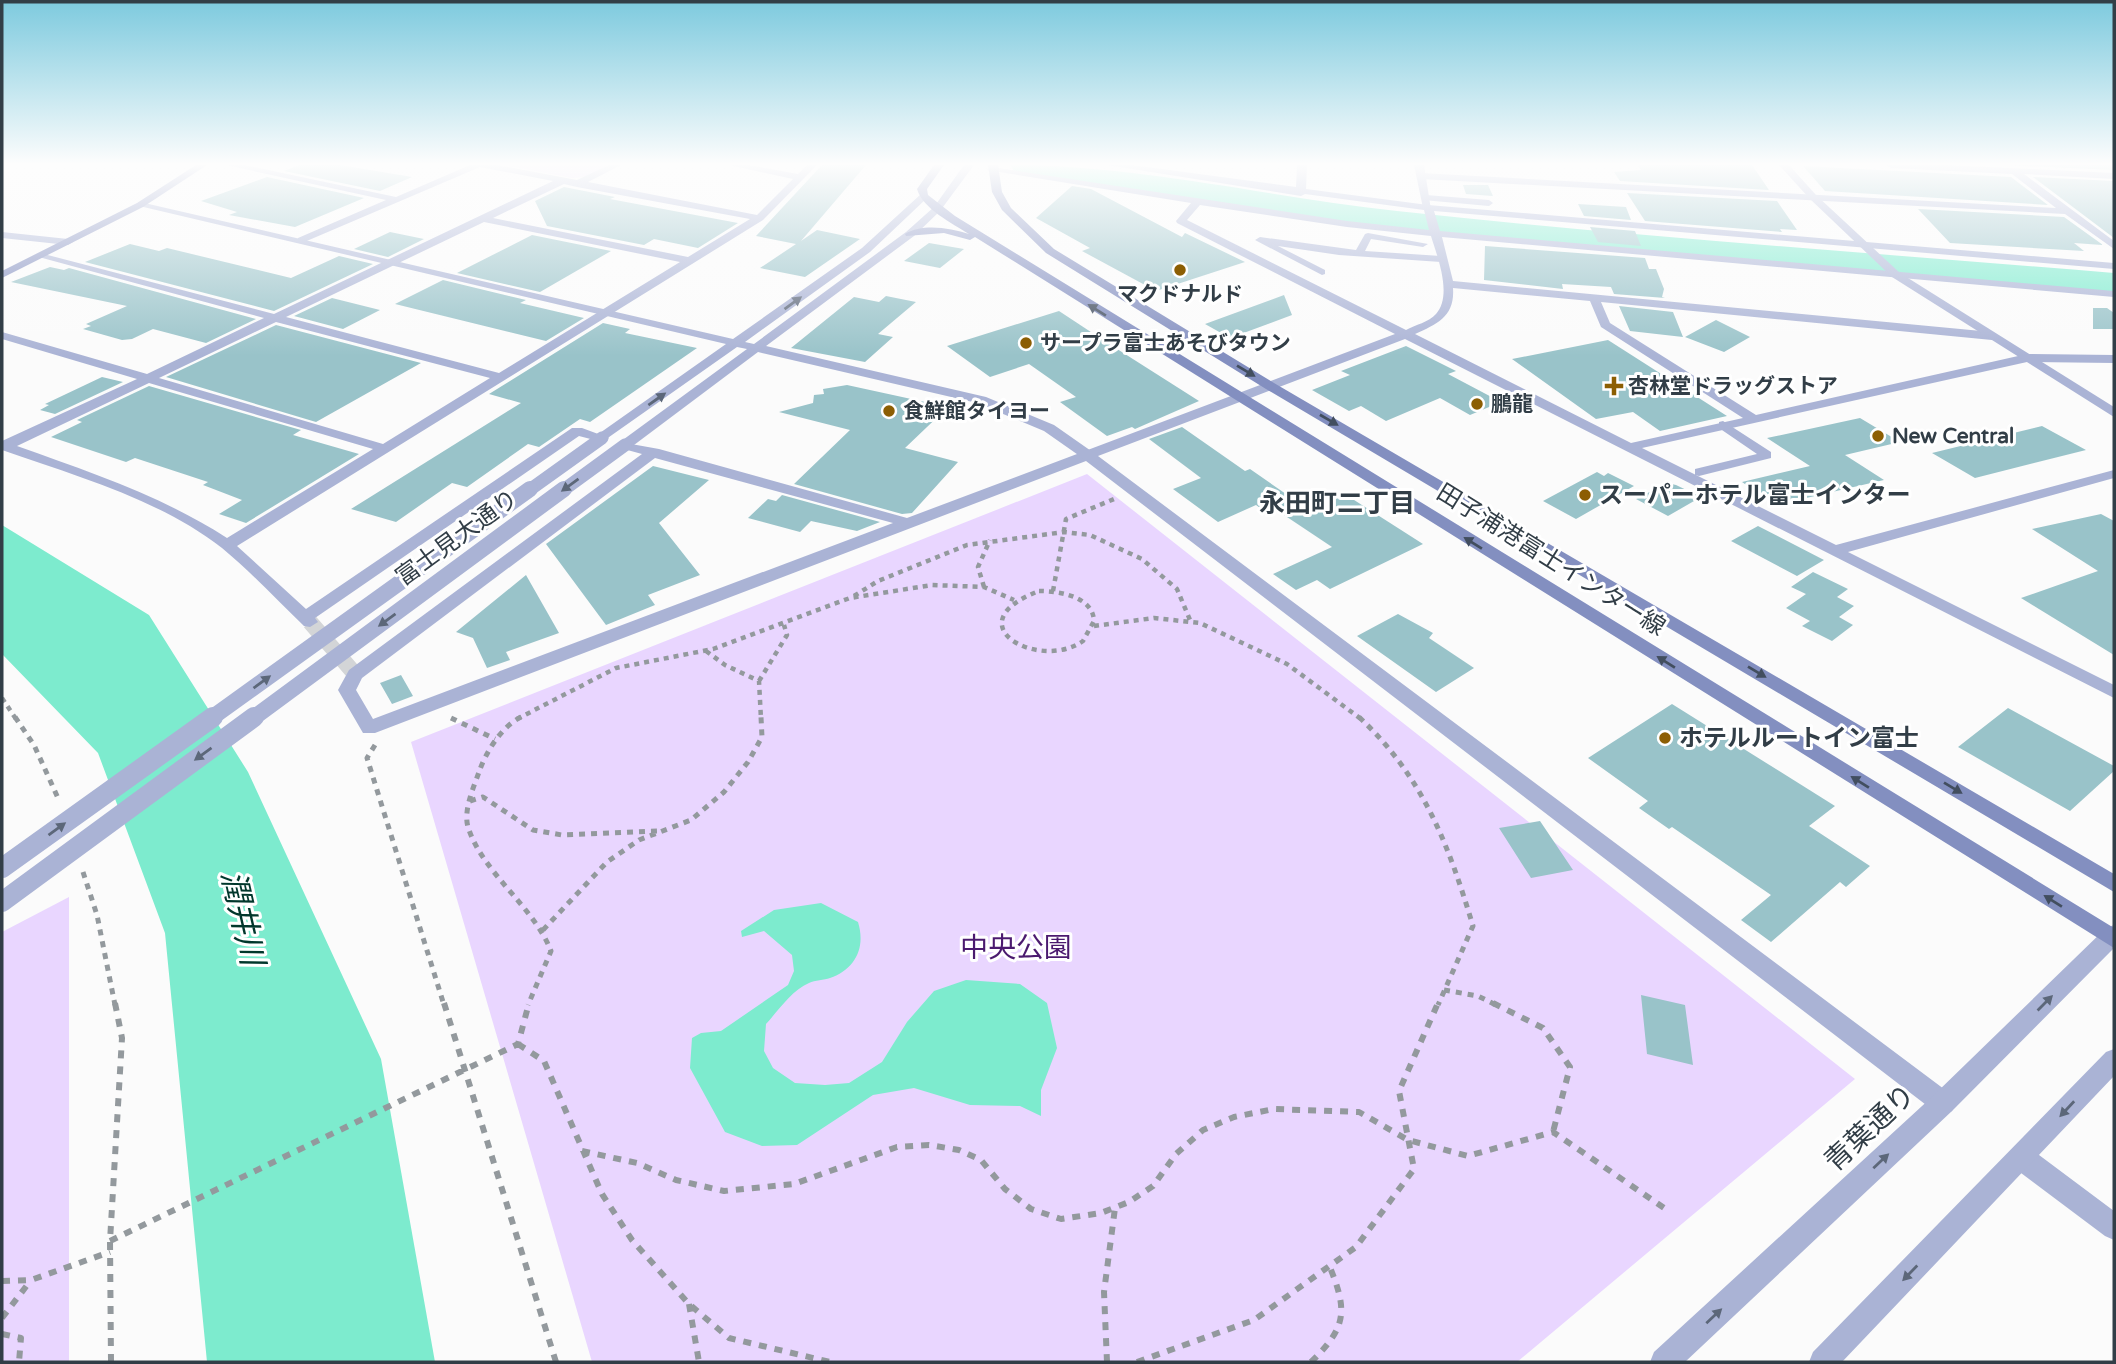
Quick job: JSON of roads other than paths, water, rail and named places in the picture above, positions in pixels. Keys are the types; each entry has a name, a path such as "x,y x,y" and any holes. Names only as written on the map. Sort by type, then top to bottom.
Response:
{"main road":[{"path":"2,275 94,229"},
{"name":"田子浦港富士インター線","path":"967,229 2113,937"},
{"name":"田子浦港富士インター線","path":"1027,229 1050,251 1270,386 2114,884"},
{"path":"910,234 931,230 957,231 1002,251"}],"street":[{"path":"249,229 981,400 1049,428 1943,1103"},
{"path":"302,240 329,229"},
{"path":"4,446 463,229"},
{"path":"532,229 691,261"},
{"path":"227,545 742,229"},
{"name":"富士見大通り","path":"2,868 866,250 889,229"},
{"name":"富士見大通り","path":"2,902 916,229"},
{"path":"1196,229 2114,692"},
{"path":"1400,229 2114,294"},
{"path":"653,452 355,674 347,690 369,728 1406,334 1439,317 1449,303 1449,284 1432,229"},
{"path":"1677,229 1866,248 2114,266"},
{"path":"1846,229 1893,272 2114,413"},
{"path":"2090,229 2114,246"},
{"path":"2,235 68,242"},
{"path":"40,256 500,377"},
{"path":"1449,284 1992,336"},
{"path":"1595,300 1605,325 1752,418"},
{"path":"2,335 383,448"},
{"path":"1630,447 2027,358 2114,359"},
{"path":"4,446 122,488 187,519 227,545 307,620 577,431 602,438"},
{"path":"625,445 909,523"},
{"path":"1833,551 2114,474"},
{"name":"青葉通り","path":"1664,1362 1943,1103 2113,937"},
{"path":"1823,1362 2114,1060"},
{"path":"2022,1158 2114,1227"}],"lane":[{"path":"1360,252 1368,236 1423,244"},
{"path":"1322,272 1260,240 1339,252 1441,259"},
{"path":"1339,252 1352,261"},
{"path":"1699,472 1767,455 1723,425"}],"water":[{"name":"潤井川","path":"2,525 149,615 248,772 381,1059 435,1362 207,1362 165,933 98,753 2,654"},
{"path":"821,903 858,922 861,940 859,949 846,969 830,978 803,986 766,1024 764,1051 773,1068 795,1083 849,1083 882,1062 907,1022 934,991 966,980 1020,984 1047,1003 1057,1048 1041,1090 1041,1116 1020,1106 970,1105 914,1088 873,1095 797,1145 762,1146 725,1132 690,1068 692,1038 701,1033 721,1031 788,985 794,971 792,955 764,931 742,937 741,931 774,910"}],"waterway":[{"path":"1478,229 2114,283"}],"tunnel":[{"path":"310,622 355,674"}],"place":[{"name":"マクドナルド","path":"1180,270"},
{"name":"サープラ富士あそびタウン","path":"1026,343"},
{"name":"杏林堂ドラッグストア","path":"1614,386"},
{"name":"鵬龍","path":"1477,404"},
{"name":"食鮮館タイヨー","path":"889,411"},
{"name":"New Central","path":"1878,436"},
{"name":"スーパーホテル富士インター","path":"1585,495"},
{"name":"ホテルルートイン富士","path":"1665,738"}],"district":[{"name":"永田町二丁目","path":"1337,503"}],"park label":[{"name":"中央公園","path":"1016,948"}]}
